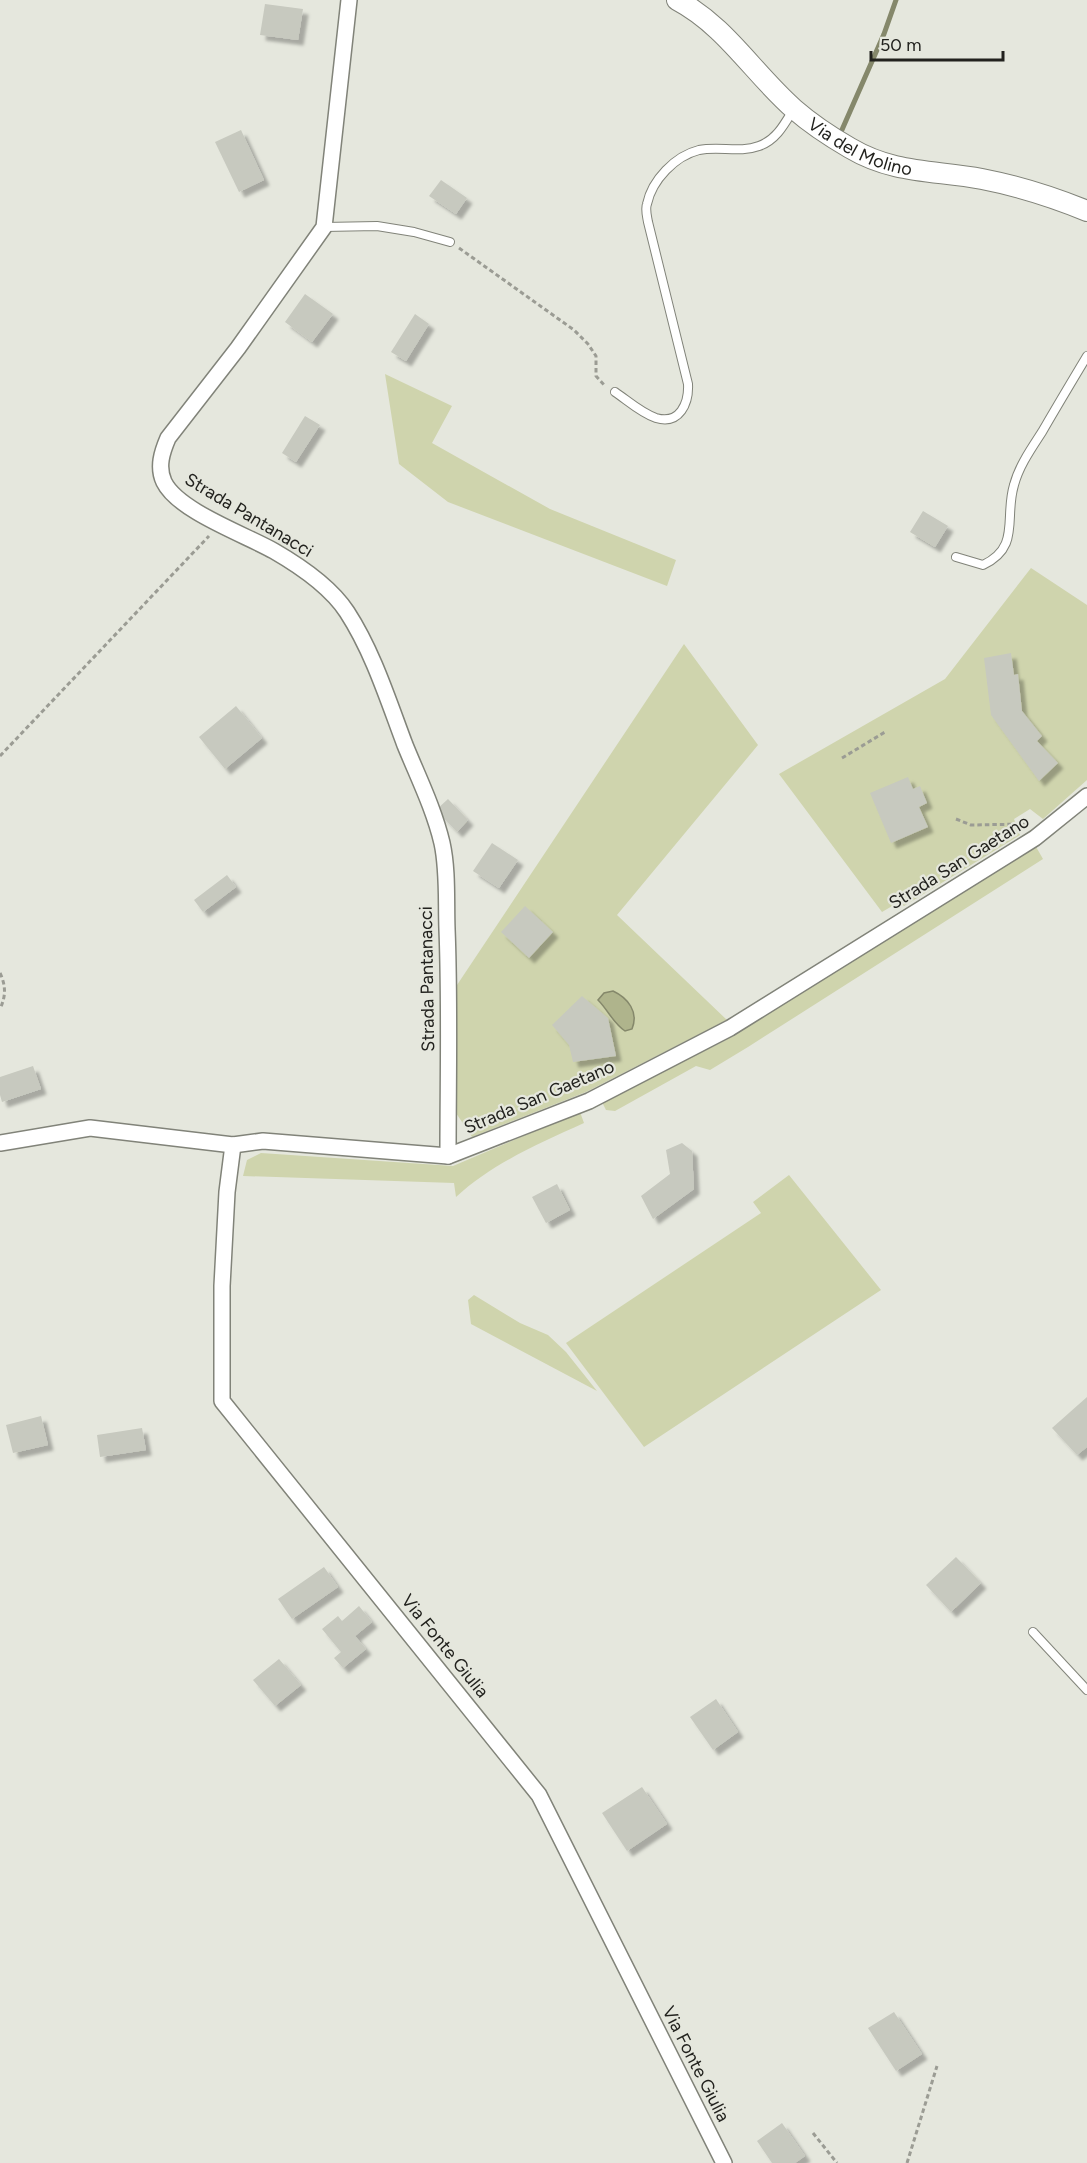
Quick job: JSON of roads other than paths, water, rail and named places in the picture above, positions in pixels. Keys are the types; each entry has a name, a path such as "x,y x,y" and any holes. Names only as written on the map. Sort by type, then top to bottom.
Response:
{"street":[{"name":"Strada Pantanacci","path":"349,0 324,227 238,348 168,438 162,453 160,469 163,480 170,491 189,506 275,551 308,573 328,590 345,609 359,631 373,663 442,843 448,962 447,1156"},
{"name":"Via del Molino","path":"678,0 717,27 794,109 849,148 904,169 981,179 1059,200 1087,211"},
{"name":"Strada San Gaetano","path":"0,1143 90,1128 233,1145 263,1142 447,1156 589,1101 730,1029 1035,838 1087,796"},
{"name":"Via Fonte Giulia","path":"233,1145 226,1192 222,1286 222,1401 539,1795 724,2163"}],"lane":[{"path":"615,392 655,418 666,419 679,415 686,407 689,396 648,222 646,206 660,177 678,160 698,151 721,148 746,149 760,146 772,139 794,109"},
{"path":"324,227 377,226 414,232 450,242"},
{"path":"956,557 983,565 994,560 1003,551 1010,533 1008,519 1010,500 1022,465 1087,356"},
{"path":"1033,1632 1087,1690"}],"waterway":[{"path":"841,132 884,34 896,0"}]}
